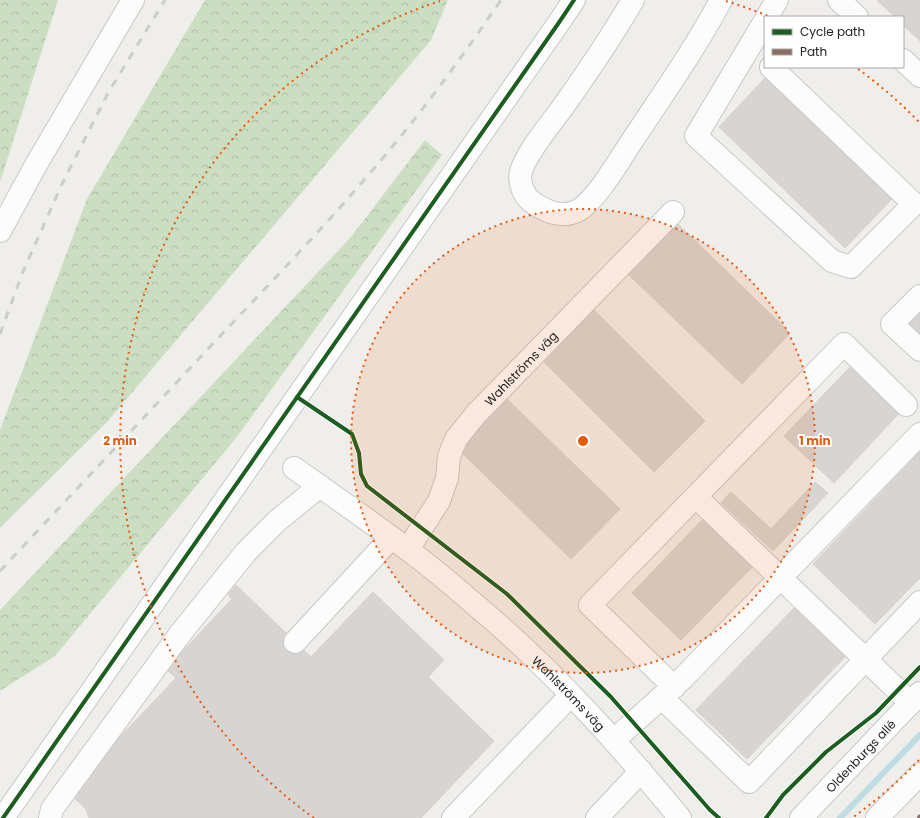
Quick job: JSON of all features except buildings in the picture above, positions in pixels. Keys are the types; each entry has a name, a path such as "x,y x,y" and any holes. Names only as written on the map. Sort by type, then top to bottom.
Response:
{"street":[{"path":"0,231 37,163 133,0"},
{"path":"3,818 574,0"},
{"path":"633,0 587,73 529,155 520,173 521,185 529,200 543,210 561,215 578,211 590,202 617,164 705,30 721,0"},
{"path":"768,16 778,0"},
{"path":"839,0 856,16"},
{"path":"764,25 757,54 696,136 832,261 851,267 914,204 772,68"},
{"path":"904,61 920,76"},
{"name":"Wahlströms väg","path":"399,544 439,501 447,478 449,456 456,439 476,414 673,212"},
{"path":"920,296 892,324 920,350"},
{"path":"906,405 844,344 590,605 749,782 920,602"},
{"path":"614,740 668,692 920,434"},
{"name":"Wahlströms väg","path":"294,468 399,544 495,621 571,695 614,740 680,818"},
{"path":"50,818 52,809 180,634 246,552 277,521 320,486"},
{"path":"696,497 865,659 915,698"},
{"path":"295,642 399,544"},
{"path":"453,818 571,695"},
{"name":"Oldenburgs allé","path":"801,818 915,698"},
{"path":"597,818 641,771"},
{"path":"877,818 920,774"}],"green space":[{"path":"0,0 58,0 0,182"},
{"path":"205,0 448,0 431,40 107,422 0,528 0,430 87,199"},
{"path":"425,140 442,155 236,438 55,656 0,691 0,610 351,237"}],"waterway":[{"path":"840,818 920,735"}],"railway":[{"path":"0,334 22,274 62,184 108,93 165,0"},
{"path":"0,571 355,191 424,107 501,0"}],"cycle path":[{"path":"3,818 574,0"},
{"path":"297,397 352,434 359,453 361,474 367,486 507,594 611,697 710,810 719,818"},
{"path":"766,818 783,795 826,752 876,713 920,667"}]}
